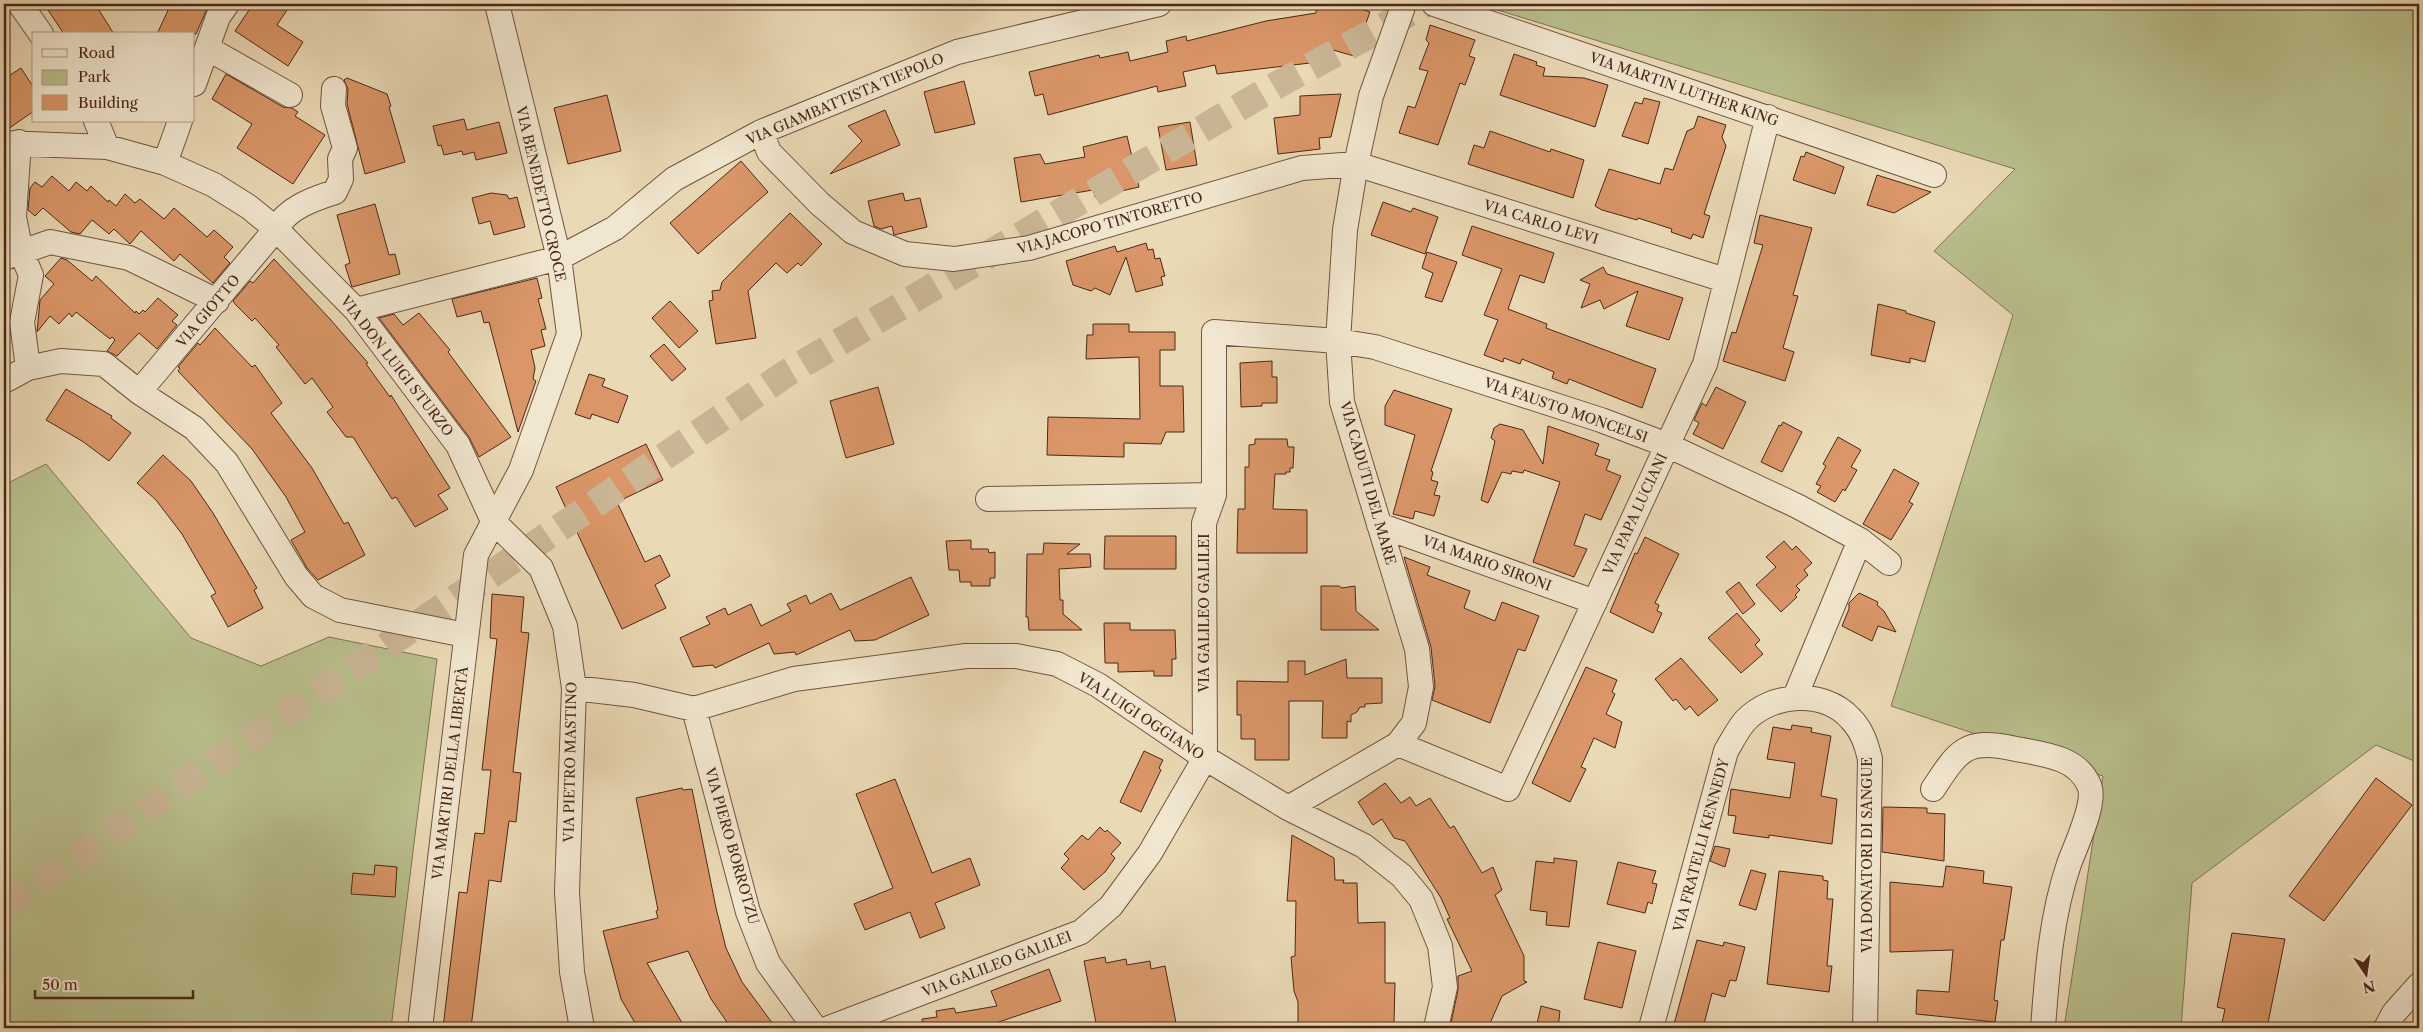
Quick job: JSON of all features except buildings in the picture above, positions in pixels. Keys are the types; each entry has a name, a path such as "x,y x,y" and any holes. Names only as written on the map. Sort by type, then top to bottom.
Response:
{"street":[{"path":"20,4 39,32"},
{"path":"195,81 218,17 227,4"},
{"name":"VIA BENEDETTO CROCE","path":"493,521 520,470 569,334 559,258 497,4"},
{"name":"VIA GIAMBATTISTA TIEPOLO","path":"356,310 559,258 615,228 674,179 761,132 957,52 1158,4"},
{"name":"VIA CADUTI DEL MARE","path":"1288,808 1398,744 1414,723 1421,686 1417,649 1342,402 1338,341 1345,230 1356,164 1370,96 1404,4"},
{"name":"VIA MARTIN LUTHER KING","path":"1434,4 1934,175"},
{"path":"207,48 290,95"},
{"path":"276,229 282,216 320,197 335,192 341,179 340,159 345,148 333,106 334,89"},
{"name":"VIA PAPA LUCIANI","path":"1398,744 1508,788 1705,364 1768,117"},
{"path":"96,122 107,147"},
{"path":"165,162 180,122"},
{"name":"VIA JACOPO TINTORETTO","path":"761,132 769,152 820,204 853,232 905,254 954,259 1029,248 1302,168 1356,164"},
{"path":"12,143 14,217 12,255 31,275 22,322 28,368"},
{"name":"VIA DON LUIGI STURZO","path":"12,143 107,147 165,162 214,184 250,207 276,229 356,310 458,445 493,521"},
{"name":"VIA CARLO LEVI","path":"1356,164 1725,280"},
{"name":"VIA GIOTTO","path":"139,392 276,229"},
{"path":"12,255 50,242 129,258 217,301"},
{"name":"VIA GALILEO GALILEI","path":"829,1028 1081,932 1111,906 1150,853 1205,758 1204,523 1214,495 1214,332 1338,341"},
{"name":"VIA FAUSTO MONCELSI","path":"1338,341 1375,347 1601,420 1667,446 1797,506 1860,540 1889,562"},
{"path":"4,382 28,368 61,361 104,364 139,392 194,428 227,463 296,576 313,596 340,610 465,635"},
{"path":"988,499 1214,495"},
{"name":"VIA MARTIRI DELLA LIBERTÀ","path":"420,1028 465,635 476,555 493,521"},
{"name":"VIA PIETRO MASTINO","path":"493,521 541,568 565,626 574,688 567,892 572,972 582,1028"},
{"name":"VIA MARIO SIRONI","path":"1379,525 1595,602"},
{"path":"1795,696 1860,540"},
{"name":"VIA LUIGI OGGIANO","path":"574,688 634,695 694,709 794,679 966,656 1016,656 1057,664 1098,685 1205,758 1288,808 1364,846 1402,876 1421,899 1440,946 1445,987 1436,1028"},
{"name":"VIA FRATELLI KENNEDY","path":"1651,1028 1726,751 1745,721 1768,704 1795,696"},
{"name":"VIA DONATORI DI SANGUE","path":"1795,696 1831,705 1850,717 1864,736 1870,759 1865,1028"},
{"name":"VIA PIERO BORROTZU","path":"694,709 748,912 768,963 814,1028"},
{"path":"1933,789 1954,757 1972,746 1995,745 2059,758 2081,771 2090,787 2090,802 2062,882 2047,976 2043,1028"},
{"path":"2386,1028 2394,1013 2419,985"}],"green space":[{"path":"1478,4 2419,4 2419,763 2376,745 2192,883 2181,1028 2064,1028 2103,776 1891,706 2013,315 1934,251 2015,169"},
{"path":"46,464 191,638 261,666 329,637 437,659 391,1028 4,1028 4,485"}],"tunnel":[{"path":"4,906 787,373 1277,85 1425,4"}]}
